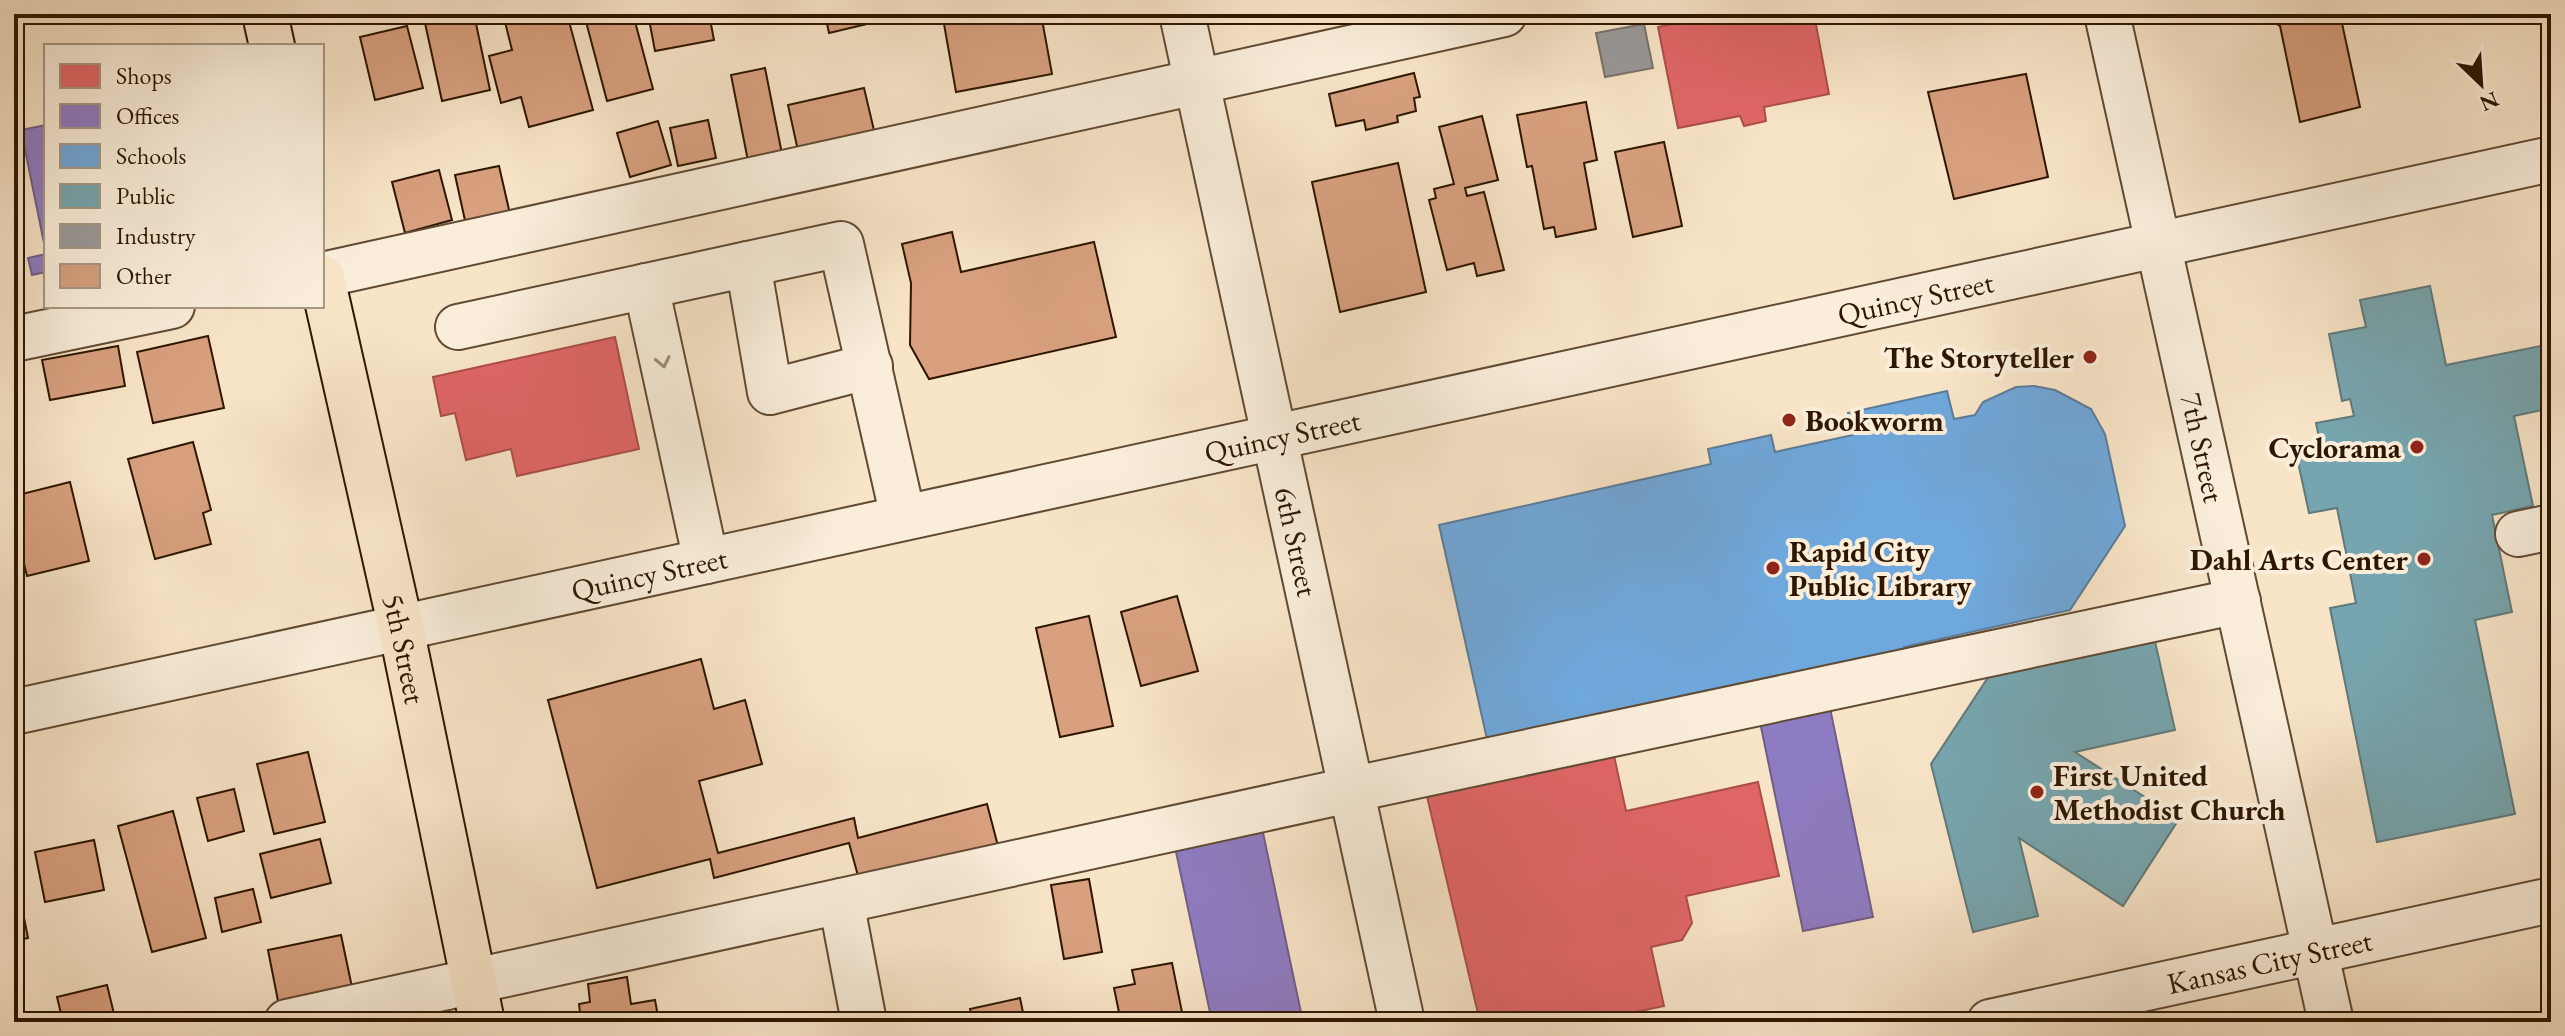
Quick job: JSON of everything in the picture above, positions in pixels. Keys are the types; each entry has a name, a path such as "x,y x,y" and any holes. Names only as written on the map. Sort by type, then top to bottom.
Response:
{"main road":[{"path":"265,14 272,44"},
{"name":"5th Street","path":"324,285 401,628 478,1002"}],"street":[{"name":"6th Street","path":"1182,14 1354,789 1402,1022"},
{"path":"324,276 1504,14"},
{"name":"7th Street","path":"2107,14 2331,1022"},
{"name":"Quincy Street","path":"14,712 2551,159"},
{"path":"458,327 841,244 903,517"},
{"path":"748,264 770,392 870,366"},
{"path":"646,286 706,561"},
{"path":"14,339 162,308"},
{"path":"287,1022 478,1002 841,901 2238,601"},
{"name":"Kansas City Street","path":"2015,1019 2551,900"},
{"path":"841,901 864,1022"}],"building: Shops":[{"path":"1721,14 1814,14 1829,94 1764,107 1766,121 1744,126 1740,116 1678,128 1658,27"},
{"path":"615,337 639,449 517,476 511,449 466,460 455,413 441,416 433,377"},
{"path":"1613,751 1626,811 1758,782 1779,876 1686,896 1692,923 1682,940 1651,947 1664,1006 1589,1022 1480,1022 1426,792"}],"building: Offices":[{"path":"44,125 44,243 21,130"},
{"path":"44,254 44,272 32,275 28,258"},
{"path":"1830,708 1873,917 1803,931 1760,722"},
{"path":"1262,828 1303,1022 1212,1022 1175,847"}],"building: Schools":[{"name":"Rapid City Public Library","path":"2016,387 2055,390 2091,409 2105,434 2125,526 2070,610 1904,647 1906,654 1489,748 1439,525 1711,464 1708,449 1771,435 1775,452 1853,435 1848,413 1947,391 1954,419 1975,415 1983,402"}],"building: Public":[{"name":"Dahl Arts Center","path":"2430,286 2446,365 2551,344 2551,408 2514,416 2533,506 2492,515 2512,612 2475,620 2515,814 2377,842 2330,608 2356,603 2337,508 2309,513 2295,448 2320,442 2316,423 2354,416 2350,399 2342,401 2329,334 2366,327 2360,300"},
{"name":"First United Methodist Church","path":"2154,637 2175,730 2075,752 2179,819 2123,906 2019,838 2038,916 1973,932 1931,764 1991,673"}],"building: Industry":[{"path":"1644,24 1653,68 1605,77 1596,33"}],"building: Other":[{"path":"474,14 490,90 442,101 425,23"},
{"path":"535,14 567,14 593,110 529,127 521,97 501,103 489,56 512,50 505,22"},
{"path":"584,14 633,14 653,89 607,101"},
{"path":"648,14 709,14 714,40 655,51"},
{"path":"825,14 883,14 884,20 829,33"},
{"path":"901,14 940,14 903,23"},
{"path":"1000,14 1041,14 1052,74 956,92 944,24"},
{"path":"2259,14 2340,14 2360,107 2300,122 2280,26"},
{"path":"407,26 423,88 375,100 360,37"},
{"path":"765,68 783,159 749,166 731,75"},
{"path":"1414,73 1420,97 1414,98 1416,111 1397,116 1398,122 1366,130 1364,120 1336,126 1329,94"},
{"path":"2026,74 2048,177 1954,199 1928,92"},
{"path":"864,88 877,143 800,160 788,105"},
{"path":"1586,102 1597,160 1584,163 1596,229 1556,237 1554,227 1544,229 1532,166 1527,167 1517,115"},
{"path":"1482,116 1498,180 1465,188 1467,196 1484,192 1504,270 1477,276 1474,263 1447,270 1429,200 1436,198 1434,189 1454,184 1439,127"},
{"path":"708,120 716,158 678,166 670,128"},
{"path":"658,121 671,165 630,177 617,133"},
{"path":"1664,142 1682,226 1633,237 1615,152"},
{"path":"1398,163 1426,292 1340,312 1312,182"},
{"path":"499,166 510,214 466,225 455,175"},
{"path":"439,170 452,220 405,233 392,182"},
{"path":"952,232 961,272 1094,242 1116,337 929,379 910,345 911,283 902,244"},
{"path":"208,336 224,408 153,423 137,352"},
{"path":"118,346 125,386 50,400 42,360"},
{"path":"193,442 211,510 203,513 211,544 155,559 128,459"},
{"path":"70,482 89,561 27,576 14,523 14,496"},
{"path":"1177,596 1198,671 1141,686 1121,612"},
{"path":"1089,616 1113,726 1060,737 1036,628"},
{"path":"701,659 714,709 745,700 762,764 699,781 718,853 854,818 858,838 987,804 998,846 860,883 849,843 714,878 710,859 597,888 548,700"},
{"path":"308,752 325,822 274,834 257,764"},
{"path":"234,789 244,831 208,841 197,798"},
{"path":"173,811 206,938 152,952 118,826"},
{"path":"320,839 331,883 271,898 260,854"},
{"path":"94,840 104,890 45,902 35,852"},
{"path":"14,867 28,938 14,941"},
{"path":"1089,879 1102,952 1064,959 1051,885"},
{"path":"253,889 261,922 222,932 215,898"},
{"path":"341,935 353,992 279,1006 268,950"},
{"path":"1172,963 1184,1022 1121,1022 1114,988 1135,984 1132,970"},
{"path":"627,977 631,1004 655,1000 659,1022 581,1022 579,1004 590,1002 588,984"},
{"path":"107,985 116,1022 63,1022 57,997"},
{"path":"1020,998 1025,1022 973,1022 970,1009"}],"place":[{"name":"The Storyteller","path":"2090,357"},
{"name":"Bookworm","path":"1789,420"},
{"name":"Cyclorama","path":"2417,447"},
{"name":"Dahl Arts Center","path":"2424,559"},
{"name":"Rapid City Public Library","path":"1773,568"},
{"name":"First United Methodist Church","path":"2037,792"}]}
